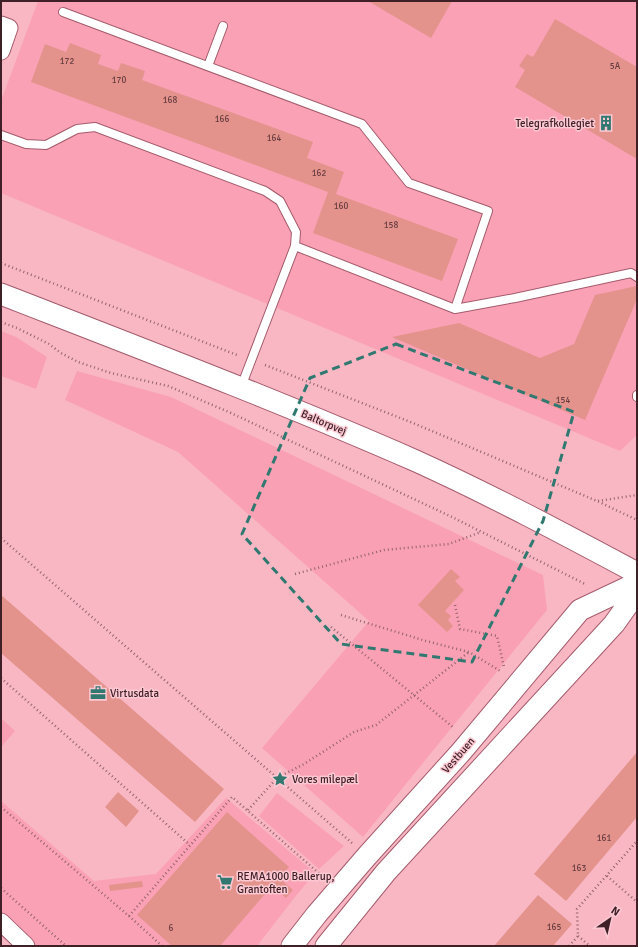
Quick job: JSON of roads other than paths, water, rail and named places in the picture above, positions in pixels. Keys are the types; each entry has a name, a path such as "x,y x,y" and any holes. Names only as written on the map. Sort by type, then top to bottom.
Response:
{"street":[{"path":"1,25 9,28 1,51"},
{"name":"Baltorpvej","path":"1,294 241,387 430,468 528,514 637,573"},
{"name":"Vestbuen","path":"292,946 367,856 470,742 580,610 637,583"},
{"path":"326,946 386,872 614,624 637,592"},
{"path":"1,922 26,946"}],"lane":[{"path":"63,12 362,124 409,183 488,211 455,309"},
{"path":"208,66 224,26"},
{"path":"1,135 26,144 46,145 77,128 95,127 265,191 280,201 296,232 295,246 241,387"},
{"path":"295,246 455,309 515,298 631,273 637,277"}],"place":[{"name":"Telegrafkollegiet","path":"606,123"},
{"name":"Virtusdata","path":"98,693"},
{"name":"Vores milepæl","path":"280,779"},
{"name":"REMA1000 Ballerup, Grantoften","path":"225,882"}]}
